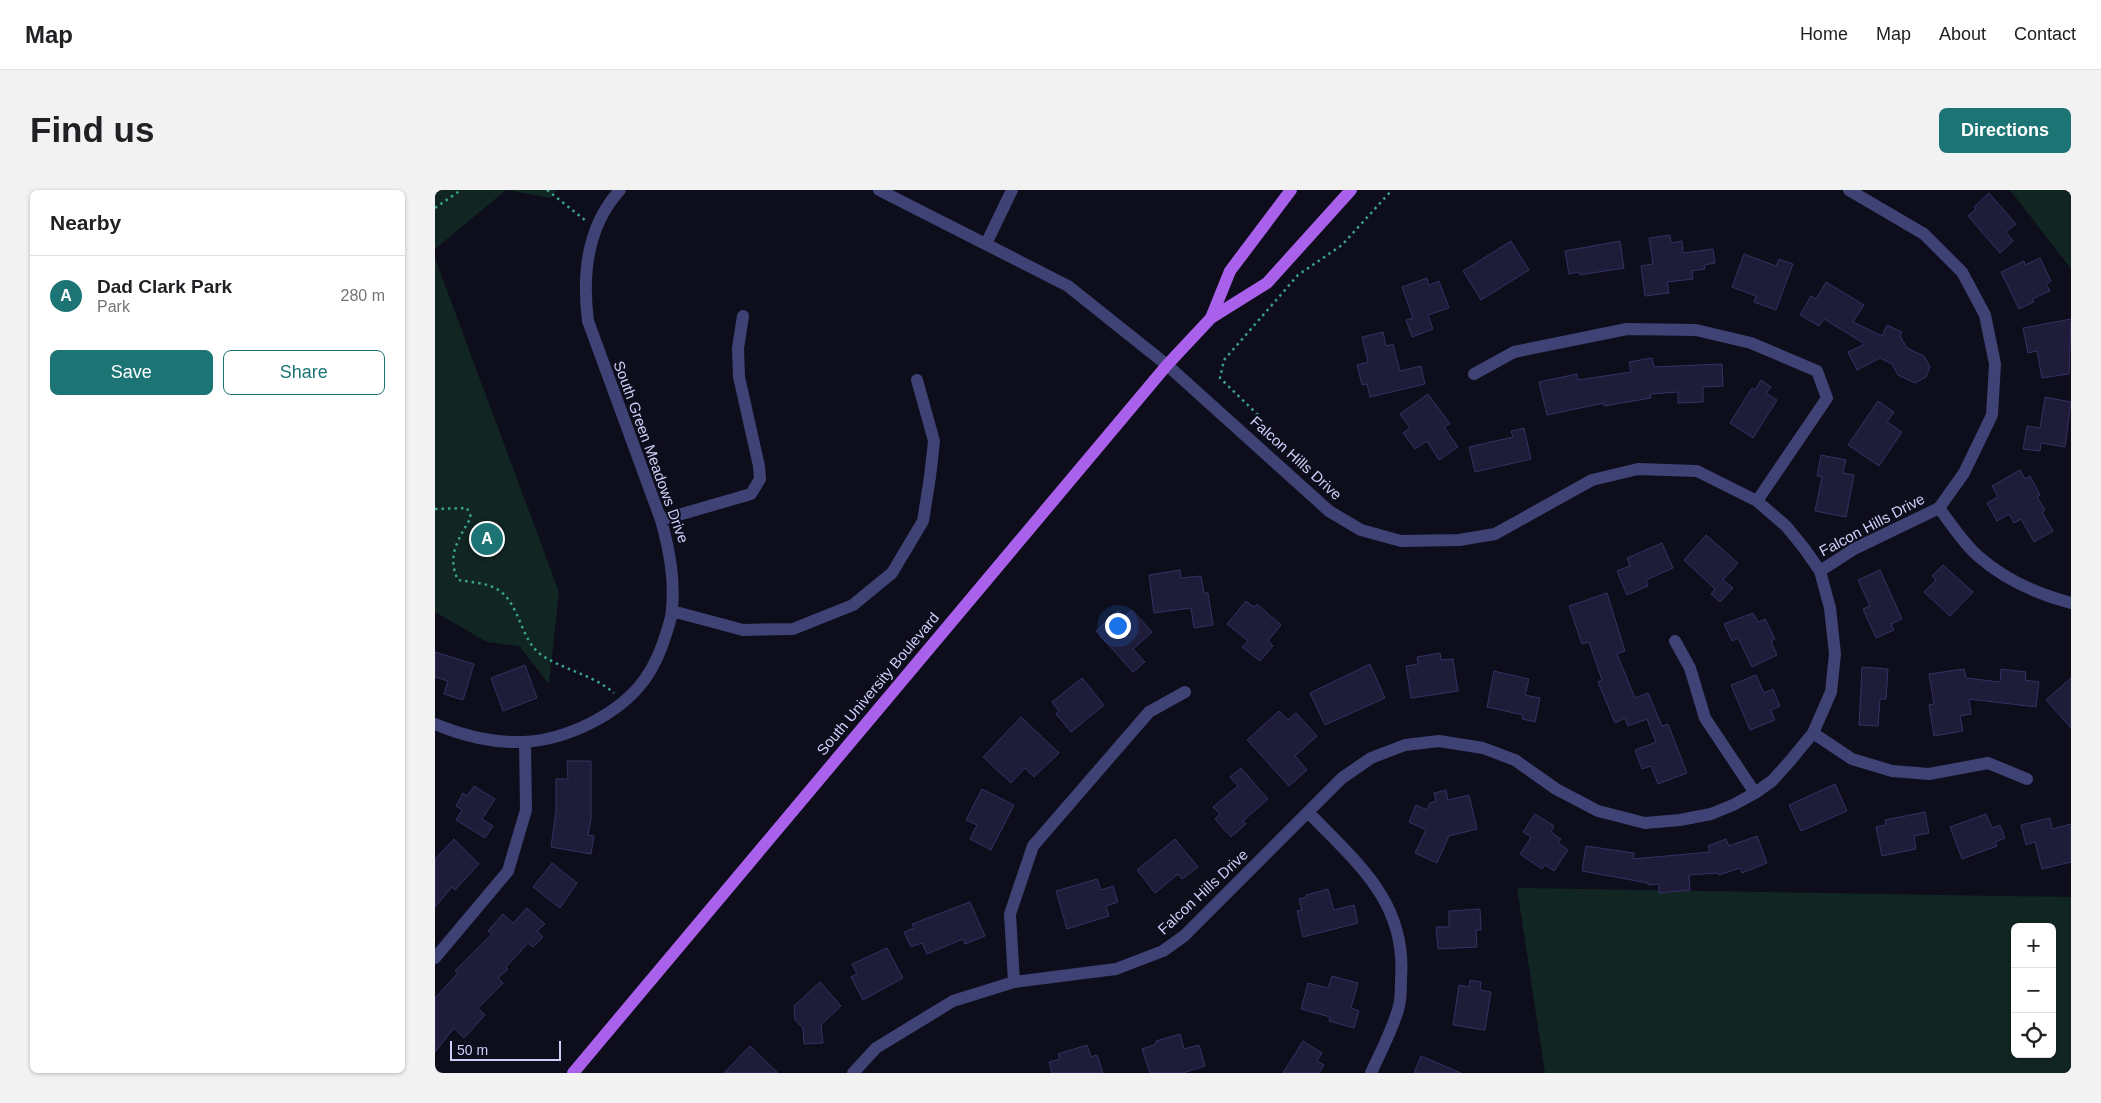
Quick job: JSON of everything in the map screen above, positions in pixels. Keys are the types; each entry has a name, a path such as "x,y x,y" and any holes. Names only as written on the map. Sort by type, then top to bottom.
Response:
{"main road":[{"name":"South University Boulevard","path":"1211,318 1230,271 1291,190"},
{"name":"South University Boulevard","path":"573,1073 1167,366 1211,318 1267,283 1351,190"}],"street":[{"name":"South Green Meadows Drive","path":"435,724 461,735 489,741 525,742 555,736 580,728 623,702 644,680 656,660 672,611 673,582 670,554 661,520 588,321 584,291 587,258 596,229 610,202 621,190"},
{"path":"879,190 1068,286 1167,366"},
{"path":"986,244 1012,190"},
{"name":"Falcon Hills Drive","path":"1820,571 1854,549 1939,508 1964,473 1992,415 1995,364 1985,315 1962,272 1924,234 1849,190"},
{"path":"661,520 751,494 760,479 759,466 739,377 738,348 743,316"},
{"path":"1474,374 1514,352 1627,329 1696,330 1742,340 1817,371 1827,398 1757,501"},
{"name":"Falcon Hills Drive","path":"853,1073 876,1048 953,1000 1014,982 1116,969 1163,951 1184,936 1342,778 1371,758 1405,745 1439,740 1483,748 1515,760 1556,789 1598,811 1645,823 1680,820 1711,814 1755,794 1772,780 1813,733 1831,692 1835,654 1830,608 1820,571 1786,526 1757,501 1697,471 1639,468 1592,480 1495,534 1459,540 1401,541 1361,530 1329,511 1167,366"},
{"path":"672,611 743,630 793,629 853,605 892,573 923,521 931,477 934,441 917,380"},
{"name":"Falcon Hills Drive","path":"1939,508 1977,556 2001,573 2044,596 2071,603"},
{"path":"1675,641 1690,668 1705,718 1755,794"},
{"path":"1014,982 1010,914 1033,846 1149,712 1185,692"},
{"path":"1813,733 1852,759 1893,771 1929,774 1988,763 2027,779"},
{"path":"435,958 508,871 526,810 525,742"},
{"path":"1309,813 1370,877 1390,911 1401,942 1402,968 1399,1006 1371,1073"}],"path":[{"path":"435,208 461,190"},
{"path":"547,190 596,229"},
{"path":"1258,415 1220,378 1224,360 1298,275 1342,245 1392,190"},
{"path":"435,508 467,508 471,517 454,549 452,568 458,580 495,588 507,597 533,648 543,656 583,673 608,688 623,702"}],"green space":[{"path":"435,190 506,190 435,249"},
{"path":"506,190 557,190 550,198"},
{"path":"2010,190 2071,190 2071,269"},
{"path":"435,258 559,592 549,684 519,646 487,642 435,612"},
{"path":"1517,888 2071,897 2071,1073 1545,1073"}],"building":[{"path":"1989,193 2016,224 2006,232 2013,241 2000,253 1968,216 1976,209 1974,207"},
{"path":"1670,235 1671,243 1682,241 1683,253 1713,249 1715,263 1704,265 1705,269 1692,271 1693,279 1667,282 1669,293 1645,296 1641,266 1653,264 1649,238"},
{"path":"1511,241 1529,270 1481,300 1463,271"},
{"path":"1620,241 1624,268 1580,275 1579,272 1569,274 1565,251"},
{"path":"1744,254 1776,266 1779,259 1793,264 1776,310 1754,302 1756,296 1732,287"},
{"path":"2040,258 2051,281 2046,284 2050,291 2032,299 2034,302 2019,309 2001,272 2024,261 2025,265"},
{"path":"1427,278 1429,285 1439,281 1449,308 1428,315 1433,329 1412,337 1406,320 1413,318 1402,287"},
{"path":"1826,282 1864,305 1853,322 1882,336 1887,325 1902,332 1900,336 1907,348 1924,356 1930,367 1926,377 1915,383 1898,375 1892,364 1880,358 1857,370 1848,352 1865,344 1824,319 1819,326 1800,315 1811,296 1816,299"},
{"path":"2071,319 2069,374 2042,378 2037,351 2028,353 2023,328"},
{"path":"1383,332 1386,346 1393,344 1400,371 1421,366 1425,384 1370,397 1367,384 1362,385 1357,365 1368,362 1362,337"},
{"path":"1652,358 1654,367 1722,364 1723,386 1703,387 1703,402 1678,403 1678,392 1650,394 1651,398 1604,406 1604,403 1547,415 1539,382 1577,374 1578,380 1631,372 1629,362"},
{"path":"1761,380 1771,387 1766,393 1777,400 1753,438 1730,423 1752,388 1755,390"},
{"path":"1428,394 1450,424 1444,427 1458,447 1439,460 1427,441 1415,449 1403,433 1410,428 1400,414"},
{"path":"2045,397 2071,402 2065,447 2041,443 2040,451 2023,449 2027,426 2040,428"},
{"path":"1878,401 1894,412 1887,422 1902,432 1879,466 1848,445"},
{"path":"1524,428 1531,459 1475,472 1469,447 1513,437 1511,431"},
{"path":"1821,455 1846,460 1843,473 1854,475 1846,517 1815,511 1822,477 1817,476"},
{"path":"2020,470 2025,479 2030,476 2040,495 2037,497 2045,510 2042,512 2053,531 2034,542 2021,519 2014,523 2009,514 1997,521 1987,503 1998,497 1992,486"},
{"path":"1706,535 1738,563 1723,580 1733,588 1720,602 1711,594 1715,589 1684,560"},
{"path":"1662,543 1673,568 1646,580 1648,586 1627,595 1617,571 1630,566 1627,558"},
{"path":"1943,565 1973,592 1950,616 1924,592 1936,580 1932,576"},
{"path":"1180,570 1181,578 1201,576 1204,593 1208,593 1213,625 1194,628 1191,608 1154,613 1149,575"},
{"path":"1880,570 1902,619 1891,624 1894,630 1876,638 1863,609 1870,606 1858,580"},
{"path":"1607,593 1625,651 1617,654 1635,698 1648,693 1662,726 1668,724 1687,773 1658,784 1651,766 1642,769 1635,750 1656,742 1647,719 1628,726 1625,718 1615,723 1598,682 1602,680 1589,642 1582,644 1569,606"},
{"path":"1246,601 1254,607 1257,604 1281,625 1268,641 1273,646 1260,661 1242,647 1248,641 1227,624"},
{"path":"1132,610 1152,632 1133,649 1145,662 1133,672 1096,631 1118,611 1124,617"},
{"path":"1753,613 1758,622 1765,619 1775,639 1771,641 1777,655 1752,667 1738,638 1732,641 1724,624"},
{"path":"435,652 474,664 463,700 444,694 448,681 435,677"},
{"path":"1440,653 1441,660 1453,659 1458,691 1411,698 1406,666 1418,664 1417,657"},
{"path":"1370,664 1385,698 1325,725 1310,693"},
{"path":"525,665 537,698 503,711 491,678"},
{"path":"1862,667 1888,669 1886,699 1880,699 1878,726 1859,725"},
{"path":"1964,669 1966,678 2000,682 2001,669 2026,672 2025,680 2039,682 2036,707 1969,699 1971,714 1960,716 1963,731 1934,736 1929,705 1934,704 1929,674"},
{"path":"1494,671 1529,679 1525,695 1540,698 1535,722 1522,719 1523,715 1487,707"},
{"path":"1756,675 1764,693 1773,689 1780,706 1771,710 1775,720 1750,730 1731,685"},
{"path":"1082,678 1104,705 1071,732 1056,714 1059,711 1052,702"},
{"path":"2071,678 2071,728 2046,700"},
{"path":"1279,711 1288,720 1296,713 1317,736 1295,756 1307,770 1289,786 1247,740"},
{"path":"1021,717 1059,753 1034,777 1025,768 1011,783 983,757"},
{"path":"567,761 591,761 591,819 588,835 594,836 591,854 551,847 556,811 556,779 568,779"},
{"path":"1241,768 1268,799 1243,821 1246,824 1231,837 1215,819 1220,814 1213,807 1238,786 1230,777"},
{"path":"1835,784 1847,811 1801,831 1789,805"},
{"path":"474,786 495,799 482,819 493,826 485,838 456,820 462,810 456,806 463,793 467,796"},
{"path":"982,789 1014,805 991,850 970,839 977,825 966,820"},
{"path":"1446,790 1448,800 1469,795 1477,829 1449,836 1437,863 1415,853 1426,830 1409,822 1416,805 1427,810 1430,803 1436,801 1434,793"},
{"path":"1925,812 1929,833 1914,836 1916,849 1882,856 1876,827 1886,825 1885,820"},
{"path":"1535,814 1554,826 1551,832 1561,839 1558,843 1568,850 1554,871 1545,865 1542,869 1520,854 1531,837 1523,832"},
{"path":"1986,814 1992,828 2000,825 2005,838 1995,842 1997,846 1962,859 1950,827"},
{"path":"2050,818 2052,829 2071,824 2071,862 2042,869 2035,842 2026,845 2021,825"},
{"path":"1757,836 1767,863 1742,873 1740,868 1719,875 1718,873 1689,875 1690,890 1659,893 1659,884 1648,885 1648,883 1582,871 1586,846 1634,853 1633,859 1710,852 1708,846 1726,839 1729,846"},
{"path":"454,839 479,864 455,890 452,887 435,907 435,859"},
{"path":"1175,839 1198,867 1182,879 1178,874 1155,893 1137,870"},
{"path":"552,863 577,883 560,908 533,887"},
{"path":"1097,879 1101,890 1113,886 1118,902 1106,906 1109,916 1067,929 1056,891"},
{"path":"1328,889 1334,910 1354,905 1358,923 1303,937 1297,911 1302,910 1299,899"},
{"path":"970,902 985,936 965,944 963,939 927,954 922,943 911,947 904,932 914,928 912,924"},
{"path":"527,908 545,924 537,931 543,937 533,947 528,943 506,967 508,969 498,978 503,983 478,1008 485,1015 464,1038 454,1028 435,1052 435,998 458,973 455,971 492,934 488,931 503,914 513,923"},
{"path":"1480,909 1481,930 1476,930 1477,947 1438,949 1436,927 1449,927 1449,911"},
{"path":"887,948 903,978 863,1000 851,977 857,974 852,964"},
{"path":"1332,976 1358,983 1351,1008 1359,1011 1354,1028 1329,1021 1330,1017 1301,1009 1308,983 1328,988"},
{"path":"1470,980 1481,982 1480,990 1491,992 1485,1030 1453,1025 1459,985 1469,987"},
{"path":"820,982 841,1006 821,1025 823,1043 804,1044 803,1028 795,1020 794,1006"},
{"path":"1180,1034 1184,1049 1199,1045 1205,1066 1183,1073 1150,1073 1142,1049 1156,1044 1156,1041"},
{"path":"1303,1041 1322,1053 1317,1061 1324,1065 1319,1073 1283,1073"},
{"path":"1087,1045 1091,1057 1097,1055 1103,1073 1052,1073 1049,1062 1060,1059 1058,1054"},
{"path":"750,1046 778,1073 724,1073"},
{"path":"1421,1056 1461,1073 1414,1073"}],"place":[{"name":"Dad Clark Park","path":"487,539"}]}
